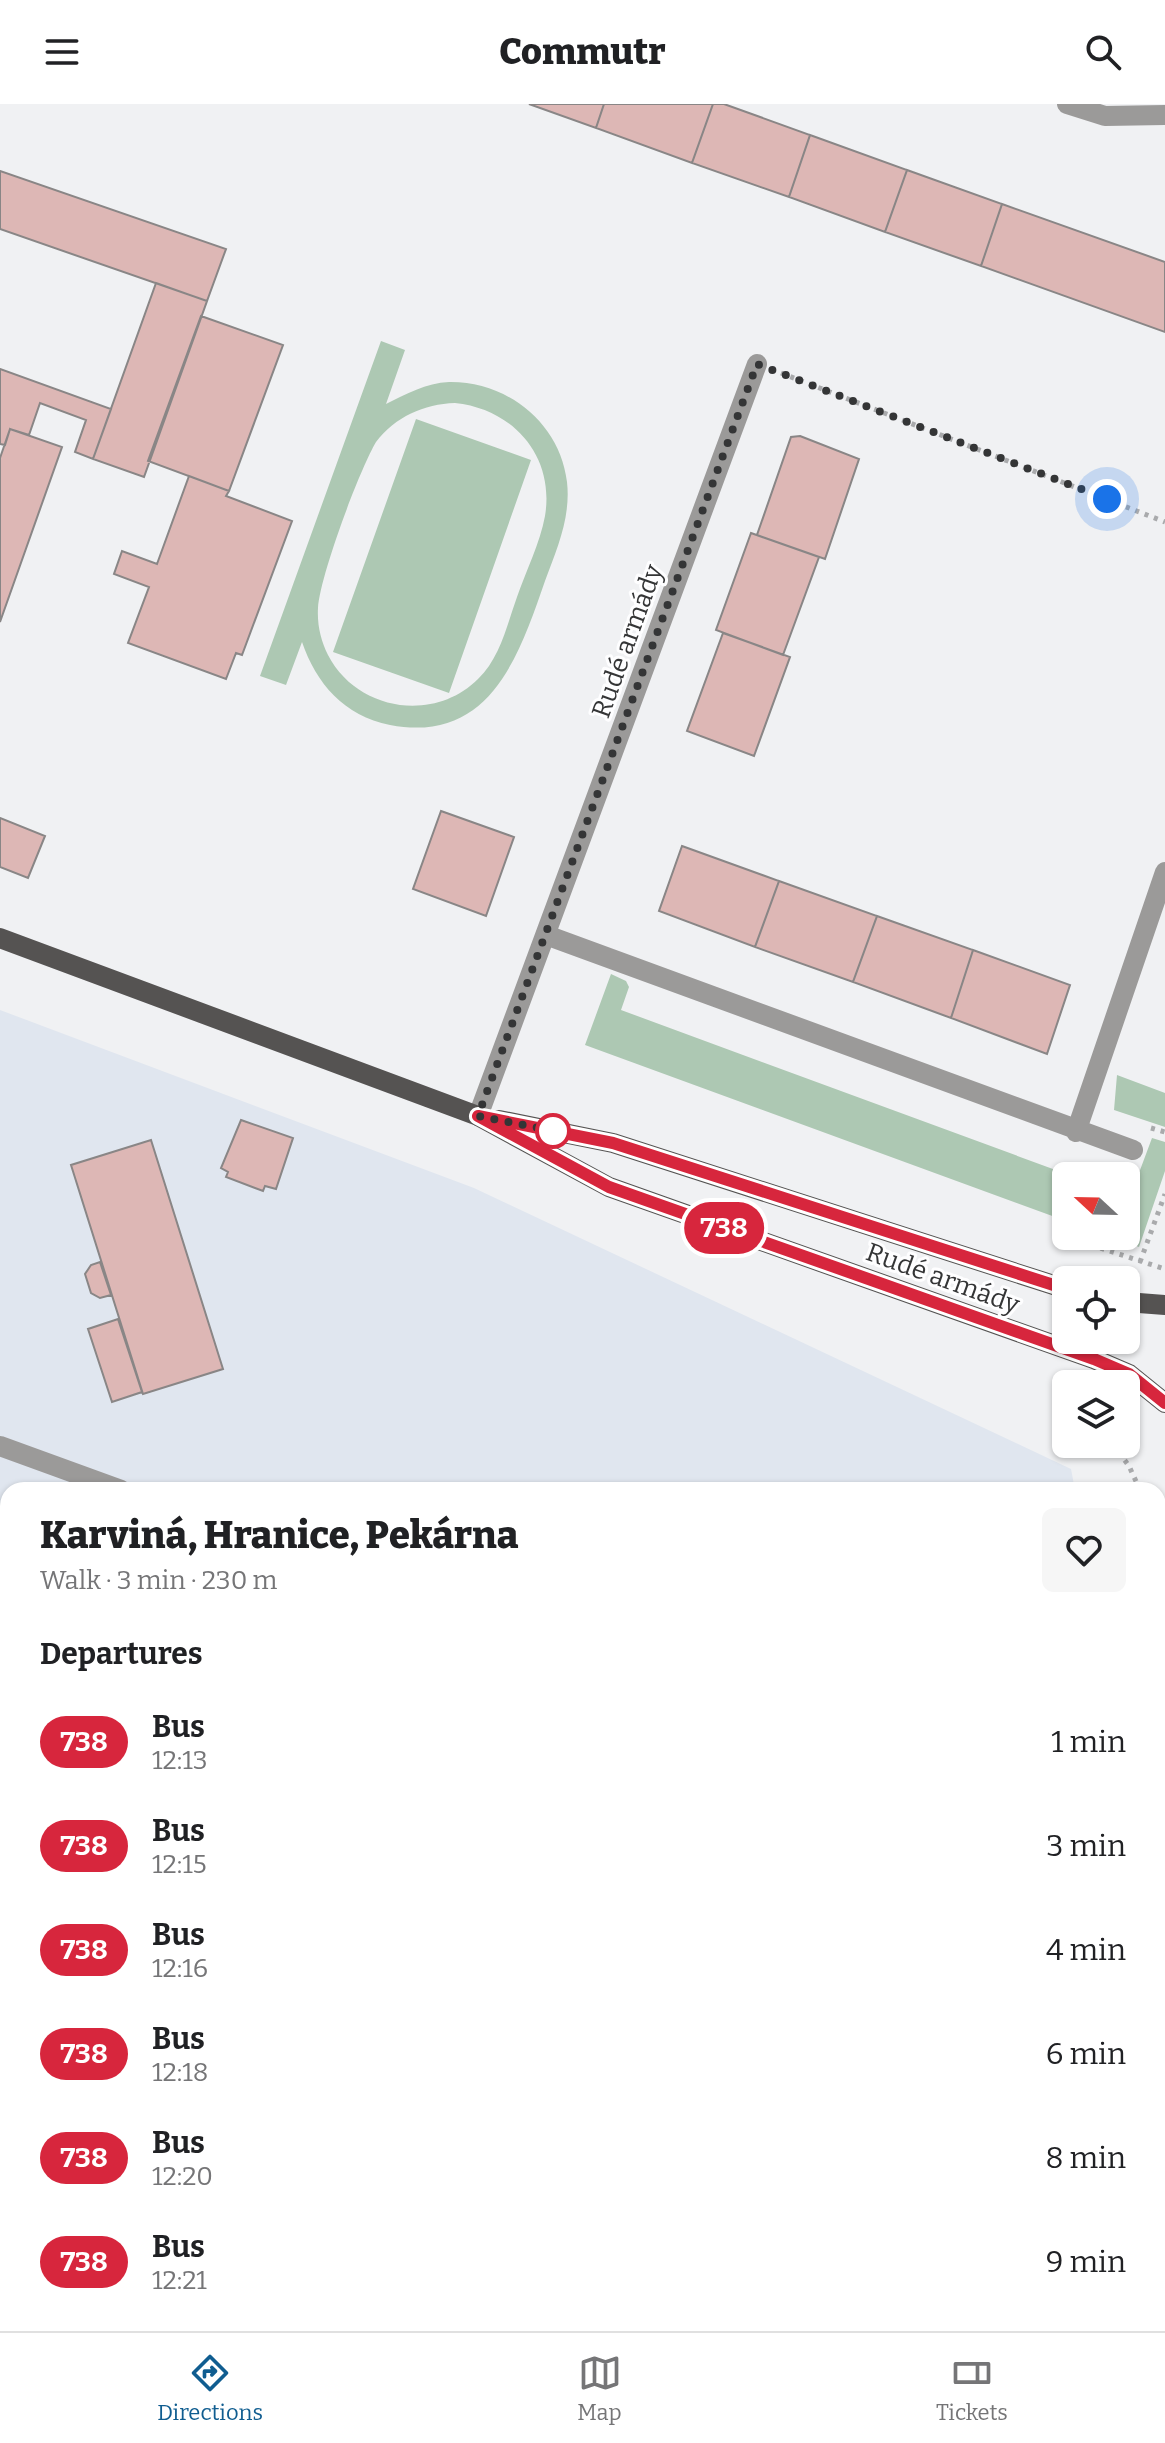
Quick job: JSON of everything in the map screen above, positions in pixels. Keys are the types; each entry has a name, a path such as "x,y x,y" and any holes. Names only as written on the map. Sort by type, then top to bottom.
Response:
{"main road":[{"name":"Rudé armády","path":"0,938 478,1116 609,1187 1094,1359 1129,1374 1165,1403"},
{"name":"Rudé armády","path":"478,1116 613,1143 1052,1284"},
{"path":"1140,1303 1165,1305"}],"street":[{"path":"1067,104 1105,116 1165,115"},
{"name":"Rudé armády","path":"478,1116 757,364"},
{"path":"1076,1132 1165,872"},
{"path":"546,935 1076,1132 1133,1150"},
{"path":"0,1446 99,1482"}],"path":[{"path":"757,364 1165,522"},
{"path":"1140,1262 1165,1194"},
{"path":"1105,1250 1165,1269"},
{"path":"1123,1458 1136,1482"}],"shaded area":[{"path":"0,1010 474,1188 1071,1469 1073,1482 0,1482"}],"green space":[{"path":"381,341 405,350 386,404 432,384 470,384 510,398 542,424 554,441 567,482 567,508 562,533 511,665 476,708 453,721 424,727 374,721 334,696 315,671 302,642 286,685 260,676","holes":["455,403 476,407 512,426 526,439 536,455 546,494 545,516 536,547 497,651 478,679 460,693 440,702 419,706 377,699 357,689 341,674 321,638 318,621 320,593 341,524 376,442 392,426 432,406"]},
{"path":"416,419 531,460 449,693 333,652"},
{"path":"611,974 626,981 629,987 621,1010 1052,1169 1052,1216 585,1045"},
{"path":"1117,1075 1165,1093 1165,1127 1114,1110"},
{"path":"1152,1138 1165,1142 1165,1171 1140,1244 1140,1170"}],"building":[{"path":"529,104 604,104 596,128"},
{"path":"604,104 713,104 692,163 596,128"},
{"path":"713,104 724,104 810,135 789,197 692,163"},
{"path":"810,135 907,170 885,232 789,197"},
{"path":"907,170 1002,204 981,266 885,232"},
{"path":"0,171 226,249 207,301 0,229"},
{"path":"1002,204 1165,262 1165,332 981,266"},
{"path":"156,283 207,301 144,477 93,459"},
{"path":"201,316 283,345 229,491 148,461"},
{"path":"0,369 111,409 93,459 75,452 86,420 40,403 29,435 10,429 5,445 0,444"},
{"path":"10,429 62,447 0,622 0,458"},
{"path":"800,436 859,459 825,559 757,535 791,437"},
{"path":"189,476 229,491 226,496 292,521 242,655 236,653 226,679 128,643 149,587 114,574 122,551 157,564"},
{"path":"751,533 819,557 783,655 716,630"},
{"path":"723,633 790,657 754,756 687,731"},
{"path":"441,811 514,837 486,916 413,889"},
{"path":"0,818 45,836 28,878 0,867"},
{"path":"682,846 779,881 755,947 659,911"},
{"path":"779,881 877,916 853,982 755,947"},
{"path":"877,916 973,950 951,1018 853,982"},
{"path":"973,950 1070,985 1047,1054 951,1018"},
{"path":"241,1120 293,1138 276,1189 265,1186 263,1191 226,1177 228,1172 221,1168"},
{"path":"151,1140 223,1369 143,1394 71,1165"},
{"path":"100,1262 111,1295 100,1298 91,1293 85,1274 91,1265"},
{"path":"118,1319 142,1392 112,1402 88,1329"}],"bus line":[{"name":"738","path":"1052,1284 613,1143 478,1116 609,1187 1052,1344"},
{"name":"738","path":"1080,1354 1129,1374 1165,1403"}],"route":[{"path":"553,1131 559,1132 478,1116 757,364 1107,499"}]}
